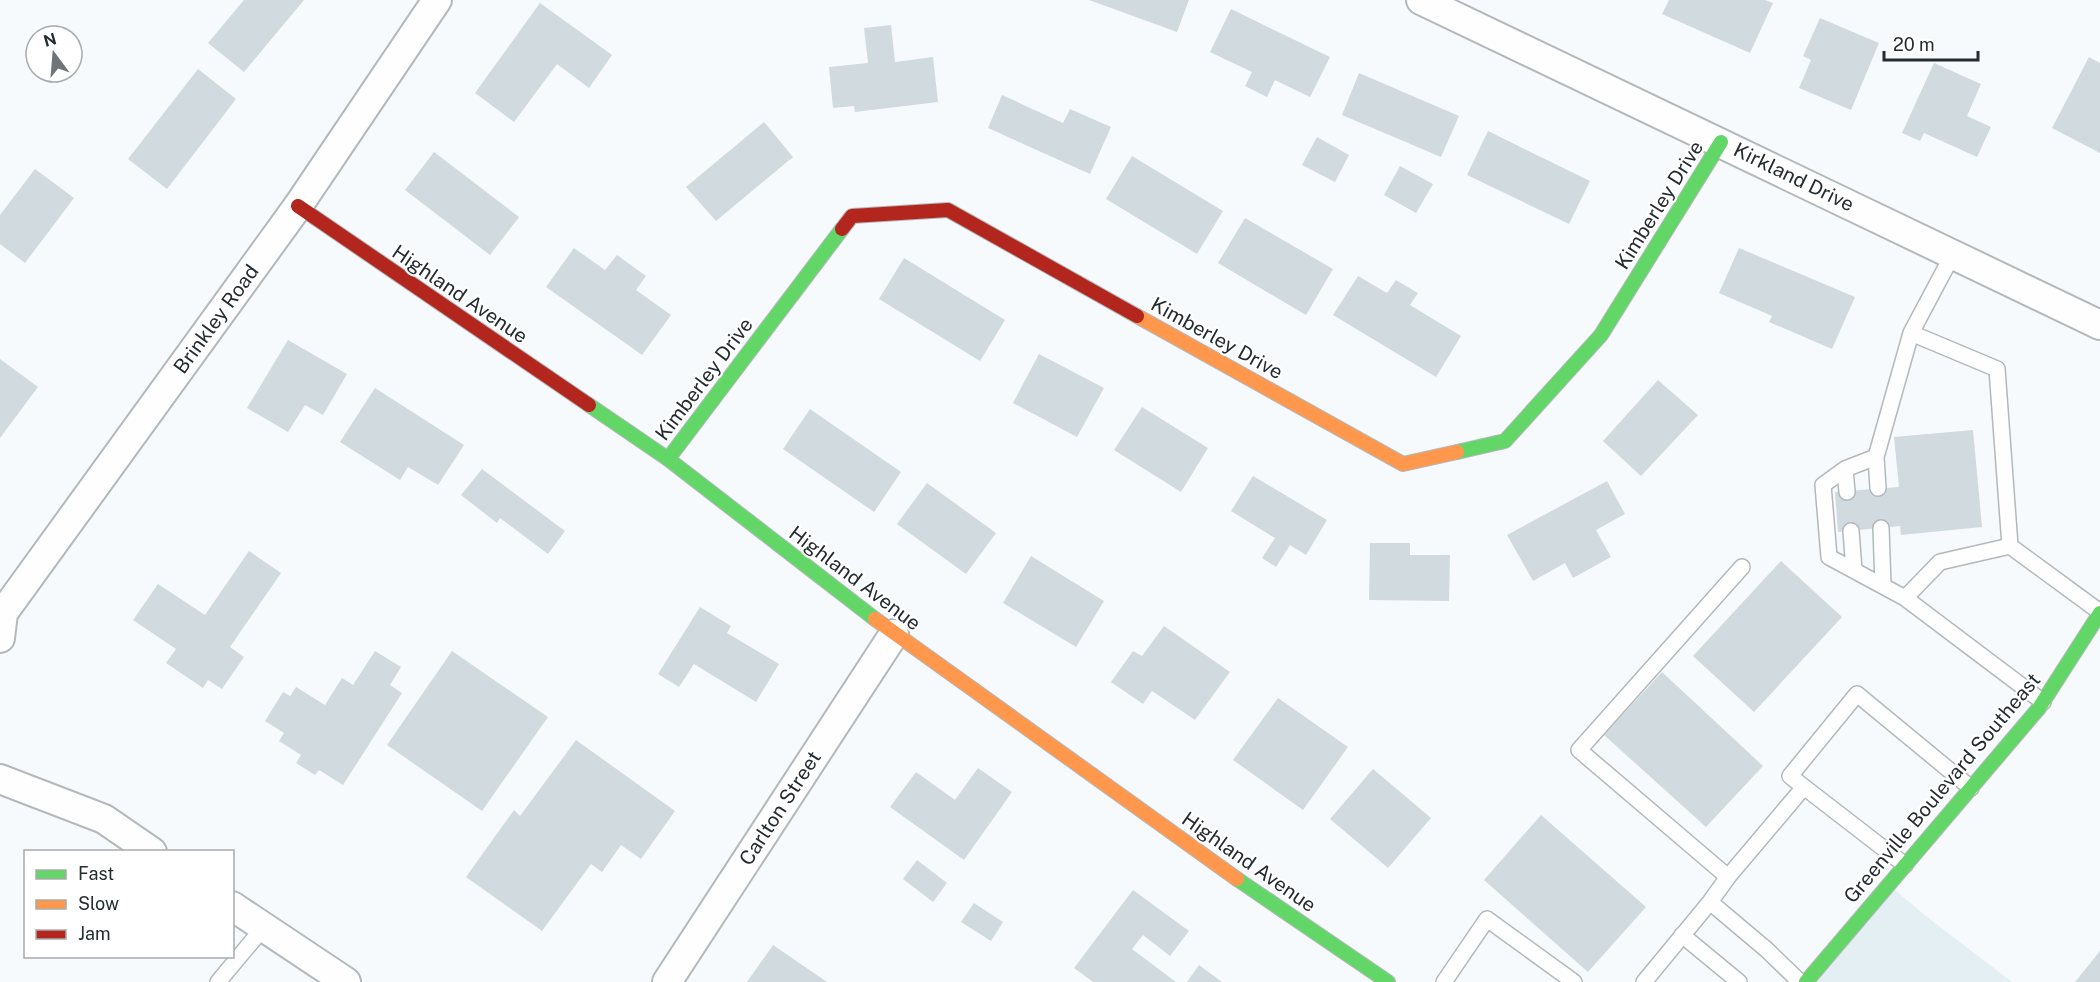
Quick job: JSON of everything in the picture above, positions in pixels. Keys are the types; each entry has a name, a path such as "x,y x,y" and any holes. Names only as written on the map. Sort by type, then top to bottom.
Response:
{"main road":[{"name":"Kimberley Drive","path":"668,459 852,216 948,210 1403,464 1504,441 1601,335 1720,142"},
{"name":"Highland Avenue","path":"298,206 668,459 894,634 1271,903 1388,982"},
{"name":"Greenville Boulevard Southeast","path":"1806,982 2043,702 2100,613"}],"street":[{"name":"Brinkley Road","path":"0,638 3,613 298,206 437,0"},
{"name":"Kirkland Drive","path":"1421,0 2100,325"},
{"name":"Carlton Street","path":"667,982 894,634"},
{"path":"0,779 104,819 149,850"},
{"path":"234,907 346,982"}],"lane":[{"path":"1878,488 1876,457 1911,333 1953,254"},
{"path":"1911,333 1996,369 2010,546 2100,613"},
{"path":"1876,457 1845,468 1823,485 1829,557 1905,598 2043,702"},
{"path":"1845,468 1847,492"},
{"path":"1881,528 1882,585"},
{"path":"1851,531 1854,570"},
{"path":"1905,598 1940,562 2010,546"},
{"path":"1728,877 1579,750 1743,567"},
{"path":"1905,865 1790,776 1857,694 1971,788"},
{"path":"1644,982 1804,787"},
{"path":"1710,902 1767,950 1800,982"},
{"path":"1444,982 1486,919 1574,982"},
{"path":"218,982 264,927"},
{"path":"1682,935 1738,982"}],"shaded area":[{"path":"1889,885 1927,917 2012,982 1806,982"}],"building":[{"path":"244,0 304,0 244,72 208,43"},
{"path":"1089,0 1189,0 1177,32"},
{"path":"1669,0 1765,0 1773,3 1750,53 1662,14"},
{"path":"540,3 612,55 589,88 557,64 514,122 475,93"},
{"path":"1231,9 1330,57 1310,97 1275,80 1267,97 1245,86 1252,72 1210,52"},
{"path":"1820,18 1879,43 1851,110 1799,88 1811,60 1803,56"},
{"path":"891,25 895,62 933,57 938,102 855,112 854,106 833,108 829,67 868,63 864,28"},
{"path":"2089,57 2100,63 2100,153 2052,128"},
{"path":"1934,63 1981,84 1967,116 1991,127 1977,157 1924,133 1920,141 1902,133"},
{"path":"198,69 236,99 167,189 128,159"},
{"path":"1359,73 1459,116 1441,157 1342,115"},
{"path":"1002,95 1063,123 1070,109 1111,127 1090,174 988,128"},
{"path":"764,122 793,157 716,221 686,187"},
{"path":"1488,131 1590,181 1569,224 1467,175"},
{"path":"1317,137 1349,155 1335,182 1302,165"},
{"path":"434,152 519,217 490,255 405,190"},
{"path":"1132,156 1223,211 1197,254 1106,199"},
{"path":"1400,166 1433,184 1416,213 1384,195"},
{"path":"35,169 74,198 25,263 0,244 0,215"},
{"path":"1245,218 1333,269 1306,315 1218,263"},
{"path":"574,248 605,270 617,255 646,276 636,290 671,315 642,355 546,287"},
{"path":"1739,248 1855,297 1832,349 1769,322 1772,316 1719,293"},
{"path":"904,258 1005,320 980,361 879,299"},
{"path":"1358,276 1387,293 1396,280 1418,293 1410,305 1461,336 1436,377 1333,315"},
{"path":"288,340 347,374 323,415 305,405 288,432 247,408"},
{"path":"1039,354 1104,388 1077,437 1013,403"},
{"path":"0,359 38,387 0,438"},
{"path":"1658,380 1698,415 1641,476 1603,441"},
{"path":"375,388 464,445 438,485 408,467 400,480 340,442"},
{"path":"1142,407 1208,448 1181,492 1114,450"},
{"path":"810,409 901,472 874,512 783,449"},
{"path":"1973,430 1982,527 1901,535 1900,526 1838,532 1835,492 1899,487 1894,437"},
{"path":"482,469 565,531 548,554 500,518 497,523 461,495"},
{"path":"1253,476 1327,520 1306,555 1290,545 1276,567 1262,558 1275,538 1231,511"},
{"path":"1607,481 1625,514 1596,530 1611,557 1573,578 1565,563 1533,581 1507,535"},
{"path":"927,483 996,533 966,574 897,524"},
{"path":"1370,543 1410,543 1410,555 1450,555 1449,601 1369,600"},
{"path":"249,551 281,573 230,647 244,657 222,689 208,680 203,688 166,663 176,649 133,620 158,584 205,615"},
{"path":"1031,556 1104,601 1076,647 1003,603"},
{"path":"1781,561 1842,617 1754,712 1693,656"},
{"path":"700,607 731,626 727,633 779,664 756,702 694,664 679,687 658,674"},
{"path":"1164,626 1230,672 1195,720 1152,691 1143,704 1111,682 1133,651 1142,656"},
{"path":"375,651 401,667 390,685 402,693 343,785 319,770 315,775 296,763 301,755 279,741 284,733 265,721 283,692 290,696 296,687 325,705 342,678 353,685"},
{"path":"452,651 548,717 482,811 387,745"},
{"path":"1662,672 1763,766 1706,827 1604,735"},
{"path":"1278,698 1348,747 1303,810 1233,760"},
{"path":"576,740 675,811 641,859 621,845 602,872 591,864 542,931 466,877 514,810 520,816"},
{"path":"978,768 1012,792 964,860 890,807 916,772 955,800"},
{"path":"1373,769 1431,818 1388,868 1330,819"},
{"path":"1541,815 1646,907 1588,972 1484,880"},
{"path":"917,860 947,883 933,902 903,879"},
{"path":"1133,890 1189,931 1170,956 1143,935 1132,949 1176,982 1093,982 1074,968"},
{"path":"974,903 1003,922 991,941 961,922"},
{"path":"773,945 827,982 747,982"},
{"path":"2100,951 2100,982 2075,982"},
{"path":"1199,965 1222,982 1187,982"}],"traffic: fast":[{"path":"1457,452 1505,441 1601,335 1721,142"},
{"path":"668,459 842,229"},
{"path":"589,405 668,459 875,619"},
{"path":"1806,982 2039,708 2100,613"},
{"path":"1237,879 1388,982"}],"traffic: slow":[{"path":"1137,316 1403,464 1457,452"},
{"path":"875,619 1237,879"}],"traffic: jam":[{"path":"298,206 589,405"},
{"path":"842,229 852,216 948,210 1137,316"}]}
